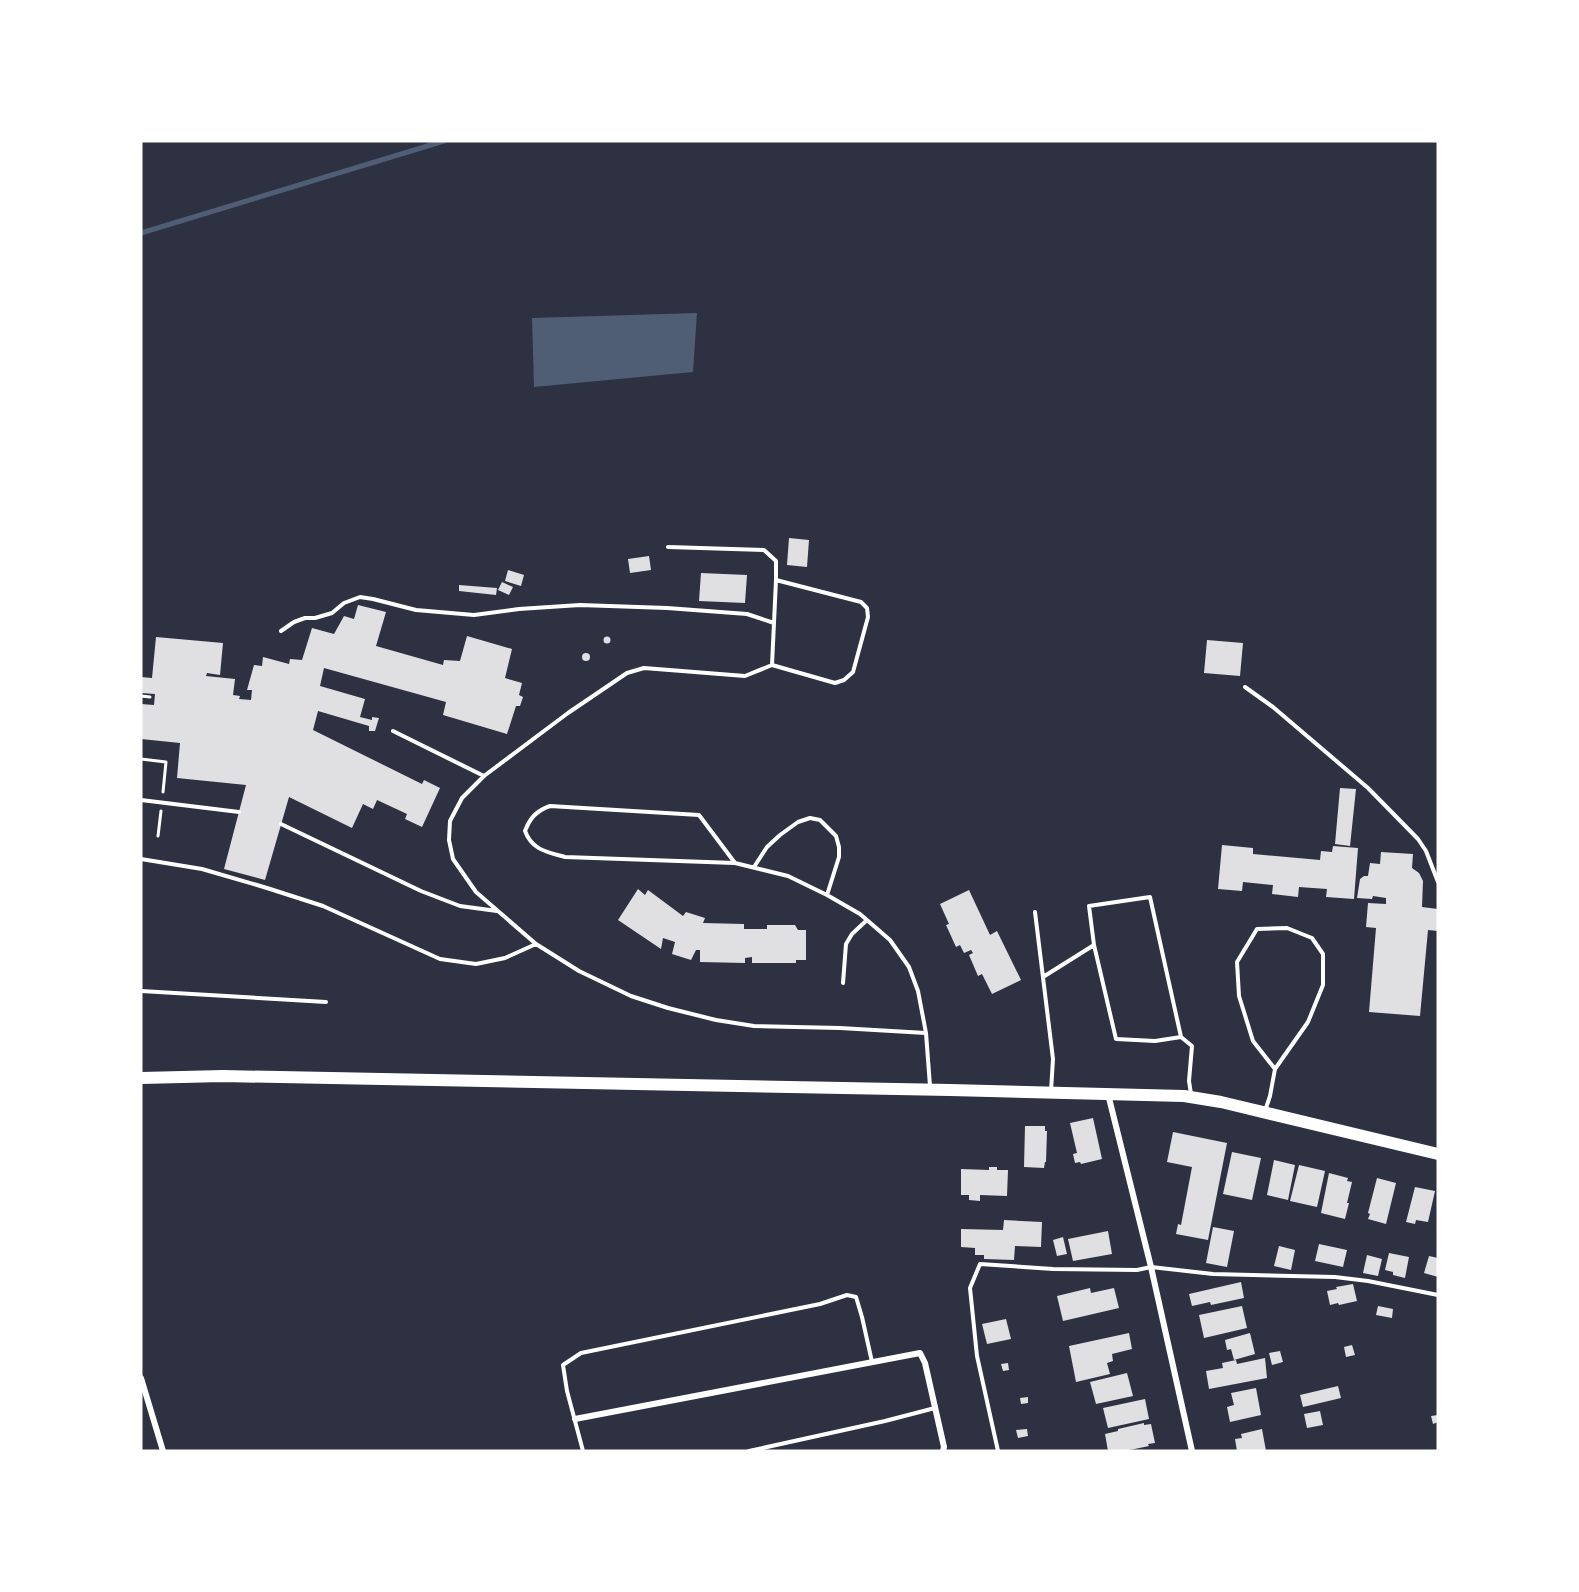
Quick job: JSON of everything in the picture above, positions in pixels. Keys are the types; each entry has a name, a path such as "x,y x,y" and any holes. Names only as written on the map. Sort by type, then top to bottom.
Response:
{"main road":[{"path":"141,1077 223,1076 1051,1092 1191,1097 1265,1112 1438,1154"}],"street":[{"path":"1108,1094 1151,1267 1192,1451"},
{"path":"575,1419 920,1353 925,1363 943,1451"},
{"path":"141,1378 163,1451"}],"lane":[{"path":"668,547 764,550 776,561 772,665"},
{"path":"776,580 861,602 867,608 868,617 853,672 844,680 835,683 772,665 746,676 644,668 627,673 568,713 484,776 462,798 450,821 449,840 453,860 476,892 536,944 579,971 631,996 716,1020 754,1026 926,1033"},
{"path":"280,631 305,618 315,618 332,613 344,603 360,597 416,610 474,615 580,605 747,614 774,623"},
{"path":"1245,687 1273,707 1368,788 1418,838 1438,882"},
{"path":"393,731 484,776"},
{"path":"141,800 239,812"},
{"path":"735,863 699,815 550,806 538,810 525,831 535,847 565,856 735,863 754,867 788,876 860,914 890,940 909,968 918,991 926,1033 930,1090"},
{"path":"754,867 766,847 798,822 810,818 820,820 836,836 839,847 839,857 827,895"},
{"path":"281,824 421,891 460,906 498,911"},
{"path":"141,859 202,869 323,906 440,959 476,964 505,958 536,944"},
{"path":"1181,1037 1155,1041 1116,1039 1094,945 1089,906 1150,897 1181,1037 1192,1046 1191,1097"},
{"path":"1035,912 1053,1059 1051,1092"},
{"path":"843,983 846,944 852,934 867,920"},
{"path":"1265,1112 1275,1069 1308,1022 1323,985 1323,954 1312,938 1287,928 1257,929 1237,962 1239,996 1253,1041 1275,1069"},
{"path":"1043,977 1094,945"},
{"path":"141,990 327,1002"},
{"path":"998,1451 977,1356 971,1299 970,1288 980,1264 1053,1269 1137,1270 1151,1267 1213,1274 1335,1277 1438,1295"},
{"path":"583,1451 563,1365 581,1353 820,1304 847,1295 856,1297 872,1362"},
{"path":"750,1451 935,1408"}],"path":[{"path":"141,696 150,697"},
{"path":"141,759 166,762 158,836"}],"water":[{"path":"697,313 693,372 534,387 532,318"}],"building":[{"path":"789,538 809,540 807,567 787,565"},
{"path":"649,556 651,570 630,573 628,559"},
{"path":"508,570 524,575 521,586 505,581"},
{"path":"701,573 747,575 745,603 699,601"},
{"path":"502,582 513,587 509,595 498,590"},
{"path":"459,585 497,588 496,595 459,591"},
{"path":"358,605 386,612 376,646 443,665 444,660 460,661 467,636 512,649 505,678 522,683 519,695 523,697 520,706 516,706 507,734 443,715 446,702 324,668 320,686 365,699 360,717 372,720 372,717 379,718 375,731 369,731 369,726 318,711 313,730 422,784 424,780 440,788 422,827 405,819 407,814 377,800 373,809 363,804 352,828 289,797 265,880 224,869 246,785 177,778 180,743 141,739 141,704 154,705 155,694 141,693 141,677 152,678 156,637 223,643 220,675 207,673 206,676 235,679 233,695 240,696 239,699 251,700 252,690 247,690 254,665 262,666 263,657 289,664 290,659 302,660 312,628 334,634 344,616 354,619"},
{"path":"607,636 611,640 607,644 603,640"},
{"path":"1207,640 1243,643 1240,676 1204,673"},
{"path":"586,653 590,657 586,661 582,657"},
{"path":"1340,788 1356,789 1350,846 1335,844"},
{"path":"1222,845 1253,848 1253,854 1320,860 1321,851 1332,852 1333,846 1358,848 1354,899 1326,897 1327,889 1299,887 1298,897 1272,894 1273,885 1243,882 1242,891 1218,889"},
{"path":"1381,852 1413,854 1412,868 1419,873 1423,881 1422,907 1438,909 1438,931 1428,930 1420,1016 1369,1012 1376,928 1366,927 1368,903 1386,904 1386,898 1373,896 1372,899 1357,898 1360,879 1368,876 1370,863 1380,864"},
{"path":"638,889 645,895 648,890 683,916 686,912 705,918 703,923 744,924 744,929 767,929 767,925 795,925 798,930 806,930 806,960 796,960 796,963 752,963 752,957 745,958 745,963 700,962 700,950 696,950 691,960 672,954 675,942 663,938 661,949 618,920"},
{"path":"969,890 990,935 997,931 1021,980 992,994 982,974 978,976 969,955 973,953 971,950 964,953 960,945 956,947 940,904"},
{"path":"1093,1118 1102,1159 1081,1164 1080,1162 1075,1163 1073,1154 1077,1153 1070,1123"},
{"path":"1025,1126 1045,1126 1045,1131 1047,1131 1044,1168 1024,1167"},
{"path":"1173,1132 1227,1143 1208,1240 1176,1234 1178,1224 1181,1225 1192,1167 1167,1162"},
{"path":"1232,1152 1261,1158 1252,1200 1223,1194"},
{"path":"1274,1160 1295,1165 1288,1200 1267,1195"},
{"path":"1299,1165 1325,1171 1317,1207 1290,1201"},
{"path":"989,1167 1008,1170 1007,1196 980,1195 980,1201 969,1200 969,1195 961,1195 961,1169 989,1170"},
{"path":"1329,1173 1348,1178 1347,1181 1352,1182 1345,1219 1321,1213"},
{"path":"1377,1178 1396,1183 1386,1224 1368,1219"},
{"path":"1415,1187 1435,1191 1428,1222 1416,1220 1415,1224 1406,1222"},
{"path":"1004,1220 1042,1222 1041,1247 1015,1246 1014,1260 984,1259 984,1255 975,1255 975,1248 961,1247 961,1229 1003,1230"},
{"path":"1213,1227 1234,1231 1227,1267 1206,1263"},
{"path":"1108,1231 1112,1254 1073,1261 1068,1239"},
{"path":"1063,1237 1067,1254 1057,1256 1053,1240"},
{"path":"1319,1244 1347,1250 1343,1267 1315,1261"},
{"path":"1279,1246 1295,1250 1291,1270 1274,1266"},
{"path":"1389,1253 1409,1257 1405,1278 1385,1270"},
{"path":"1367,1255 1382,1259 1378,1276 1363,1273"},
{"path":"1429,1256 1438,1258 1438,1277 1424,1273"},
{"path":"1241,1282 1244,1298 1211,1305 1210,1302 1192,1306 1189,1294"},
{"path":"1353,1284 1357,1301 1330,1305 1327,1291"},
{"path":"1090,1288 1091,1293 1114,1288 1119,1308 1063,1321 1057,1296"},
{"path":"1242,1306 1247,1328 1204,1338 1199,1315"},
{"path":"1378,1306 1393,1309 1392,1318 1376,1315"},
{"path":"1006,1319 1011,1339 987,1344 982,1324"},
{"path":"1129,1333 1132,1349 1112,1354 1113,1361 1107,1363 1110,1374 1076,1382 1069,1346"},
{"path":"1250,1333 1255,1354 1234,1360 1231,1349 1227,1350 1225,1340"},
{"path":"1352,1345 1355,1355 1346,1357 1344,1347"},
{"path":"1280,1351 1283,1362 1272,1365 1269,1353"},
{"path":"1265,1358 1267,1378 1209,1389 1206,1371 1223,1368 1222,1363 1236,1360 1237,1364"},
{"path":"1008,1363 1009,1370 1003,1371 1001,1364"},
{"path":"1127,1373 1133,1396 1096,1404 1090,1382"},
{"path":"1338,1386 1341,1398 1303,1407 1300,1395"},
{"path":"1256,1388 1261,1415 1230,1422 1227,1407 1234,1405 1231,1393"},
{"path":"1028,1397 1028,1403 1021,1404 1020,1398"},
{"path":"1145,1399 1149,1419 1108,1428 1103,1408"},
{"path":"1320,1411 1323,1425 1307,1428 1304,1414"},
{"path":"1438,1415 1438,1422 1433,1424 1431,1416"},
{"path":"1144,1423 1144,1425 1151,1424 1155,1443 1125,1451 1108,1451 1105,1434"},
{"path":"1027,1429 1028,1436 1018,1438 1016,1430"},
{"path":"1262,1429 1266,1451 1237,1451 1235,1439 1242,1438 1241,1434"}],"waterway":[{"path":"141,233 444,141"}]}
